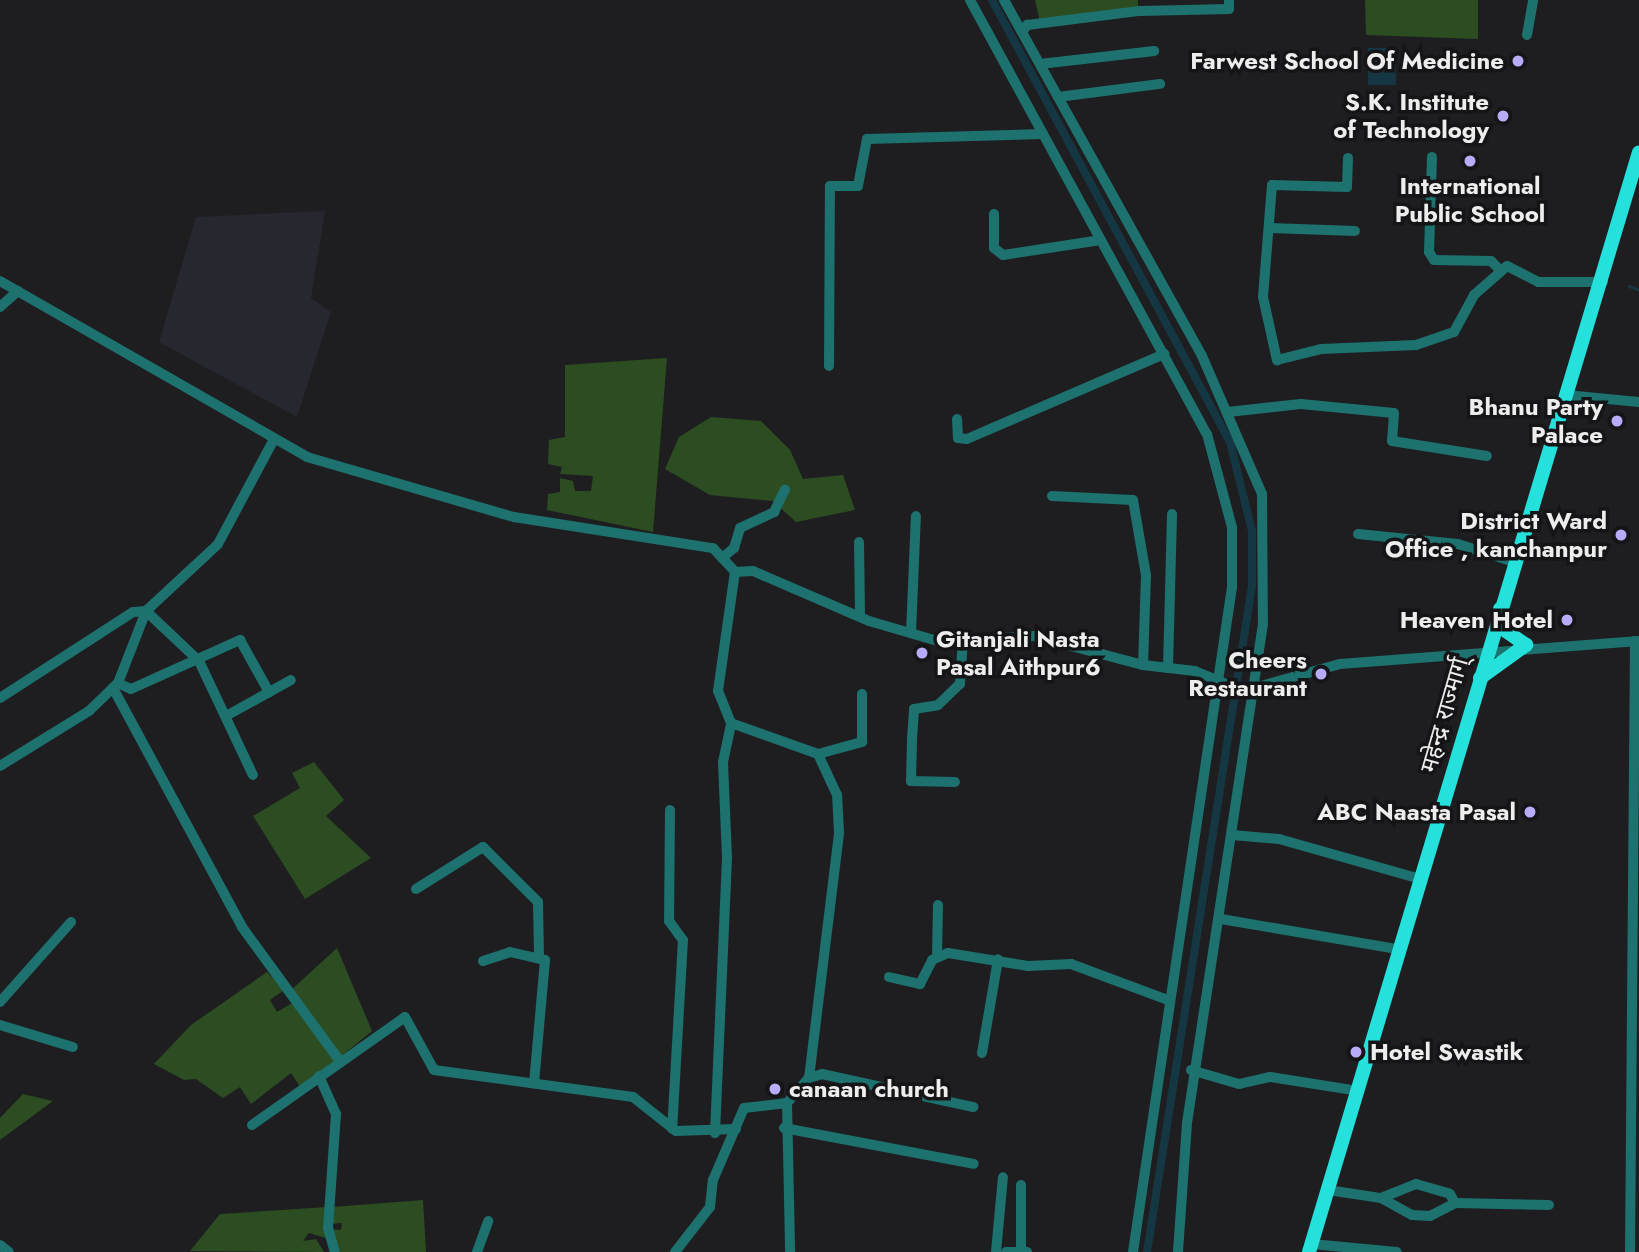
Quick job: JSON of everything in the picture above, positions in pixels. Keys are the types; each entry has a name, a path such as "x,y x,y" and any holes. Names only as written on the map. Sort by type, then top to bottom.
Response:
{"highway":[{"name":"महेन्द्र राज्मार्ग्","path":"1311,1248 1477,681 1602,282 1639,152"},
{"path":"1477,681 1526,645 1506,632 1500,607"}],"street":[{"path":"970,0 1207,434 1232,527 1232,587 1168,1000 1133,1252"},
{"path":"1004,0 1228,412 1252,461 1266,533 1263,625 1247,690 1221,919 1194,1072 1178,1252"},
{"path":"1022,32 1027,25 1140,11 1229,9 1229,0"},
{"path":"1527,35 1533,0"},
{"path":"1040,64 1154,51"},
{"path":"1058,97 1160,84"},
{"path":"829,366 831,186 858,186 867,139 1043,134"},
{"path":"1432,157 1429,252 1434,260 1491,261 1499,269"},
{"path":"1348,158 1347,187 1272,185 1264,297 1277,360 1321,349 1416,345 1454,332 1474,295 1499,269 1507,266 1538,282 1602,282"},
{"path":"994,214 994,248 1003,255 1101,240"},
{"path":"1270,229 1355,231"},
{"path":"0,281 259,425 273,441 307,457 514,517 713,548 735,572"},
{"path":"0,307 18,291"},
{"path":"957,419 958,438 967,439 1164,354"},
{"path":"1566,395 1639,401"},
{"path":"1228,412 1301,404 1394,413 1392,441 1488,456"},
{"path":"0,766 89,711 116,685 146,611 218,544 273,441"},
{"path":"722,558 734,548 740,528 774,512 785,489"},
{"path":"1052,496 1133,500 1146,575 1143,665"},
{"path":"1168,668 1172,514"},
{"path":"911,633 916,516"},
{"path":"1359,534 1458,544 1514,562"},
{"path":"859,542 860,617"},
{"path":"735,572 754,571 860,617 941,642 1034,636 1143,665 1168,668 1217,682 1228,689 1247,690 1340,664 1485,656 1526,645 1637,641 1630,1252"},
{"path":"715,1132 727,858 723,762 730,723 718,691 735,572"},
{"path":"0,698 133,612 146,611 199,661 253,775"},
{"path":"955,782 911,781 912,739 914,709 939,705 960,684 963,639"},
{"path":"116,685 131,689 199,661 240,640 269,692"},
{"path":"226,716 291,680"},
{"path":"116,685 242,927 339,1060"},
{"path":"730,723 818,754 862,742 862,694"},
{"path":"790,1252 784,1128 787,1103 808,1078 839,832 837,795 818,754"},
{"path":"670,810 669,921 684,940 672,1129"},
{"path":"1232,835 1279,839 1420,879"},
{"path":"415,888 483,847 538,902 539,953 545,960 543,1019 534,1084"},
{"path":"889,978 920,984 937,957 938,905"},
{"path":"1221,919 1397,949"},
{"path":"0,1002 71,922"},
{"path":"482,961 510,952 539,953"},
{"path":"937,957 948,953 1071,964 1168,1000"},
{"path":"982,1053 998,959"},
{"path":"253,1125 339,1060 405,1017 434,1070 632,1097 672,1129 715,1132 736,1129"},
{"path":"0,1025 73,1047"},
{"path":"1194,1072 1240,1084 1270,1077 1358,1091"},
{"path":"319,1076 336,1114 328,1228 335,1252"},
{"path":"808,1078 835,1076 973,1107"},
{"path":"676,1252 710,1207 713,1180 747,1105 787,1103"},
{"path":"784,1128 974,1164"},
{"path":"996,1252 1003,1177"},
{"path":"1381,1198 1416,1184 1443,1191 1455,1203"},
{"path":"1021,1185 1021,1251"},
{"path":"1328,1190 1381,1198 1412,1215 1430,1216 1455,1203 1549,1205"},
{"path":"477,1252 488,1221"},
{"path":"0,1245 9,1252"},
{"path":"1311,1248 1397,1252"},
{"path":"1006,1252 1027,1252"}],"shaded area":[{"path":"325,211 311,298 331,312 297,417 159,342 196,217"}],"green space":[{"path":"1035,0 1138,0 1138,9 1040,22"},
{"path":"1365,0 1478,0 1478,39 1366,35"},
{"path":"667,358 653,532 547,510 548,494 560,492 560,478 573,481 575,491 591,491 593,476 560,474 562,467 548,464 549,440 565,437 565,365"},
{"path":"711,417 761,421 790,450 803,479 843,475 855,510 796,522 773,501 710,495 665,469 679,437"},
{"path":"314,762 344,800 326,816 371,858 305,899 253,816 300,788 292,773"},
{"path":"337,948 372,1031 339,1058 290,991"},
{"path":"267,972 284,990 270,1000 277,1012 294,1002 338,1060 301,1088 291,1073 251,1104 240,1087 223,1098 196,1079 184,1080 154,1064 191,1025"},
{"path":"23,1094 53,1101 0,1140 0,1118"},
{"path":"423,1200 426,1252 339,1252 330,1229 341,1230 342,1223 330,1224 333,1207"},
{"path":"328,1207 326,1238 309,1233 303,1241 316,1239 324,1252 190,1251 220,1214"}],"water":[{"path":"1368,48 1395,48 1396,85 1368,85"}],"waterway":[{"path":"992,0 1230,442 1252,531 1252,586 1147,1252"},
{"path":"1629,286 1639,290"}],"place":[{"name":"Farwest School Of Medicine","path":"1518,61"},
{"name":"S.K. Institute of Technology","path":"1503,116"},
{"name":"International Public School","path":"1470,161"},
{"name":"Bhanu Party Palace","path":"1617,421"},
{"name":"District Ward Office , kanchanpur","path":"1621,535"},
{"name":"Heaven Hotel","path":"1567,620"},
{"name":"Gitanjali Nasta Pasal Aithpur6","path":"922,653"},
{"name":"Cheers Restaurant","path":"1321,674"},
{"name":"ABC Naasta Pasal","path":"1530,812"},
{"name":"Hotel Swastik","path":"1356,1052"},
{"name":"canaan church","path":"775,1089"}]}
